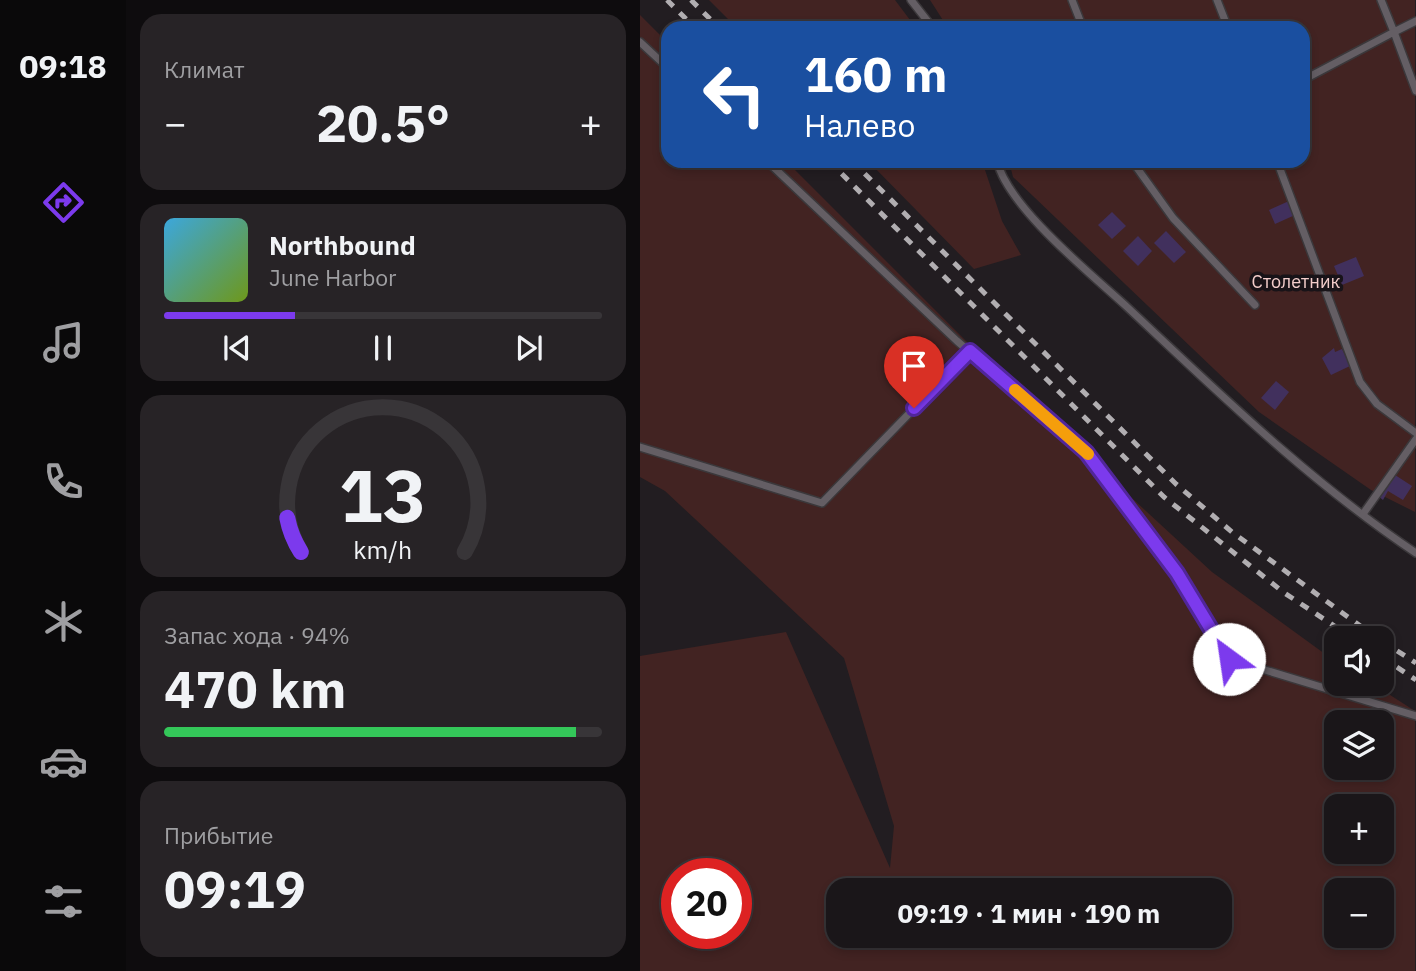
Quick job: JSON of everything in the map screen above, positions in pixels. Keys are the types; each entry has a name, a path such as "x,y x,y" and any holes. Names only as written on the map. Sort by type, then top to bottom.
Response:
{"lane":[{"path":"911,0 928,21"},
{"path":"1072,0 1080,21"},
{"path":"1217,0 1225,21"},
{"path":"1381,0 1415,91"},
{"path":"1310,76 1415,21"},
{"path":"640,42 661,62"},
{"path":"774,168 970,351 1086,452 1177,573 1229,659 1415,716"},
{"path":"998,168 1000,175 1047,232 1288,457 1415,553"},
{"path":"1138,168 1173,218 1255,305"},
{"path":"1280,168 1360,382 1377,404 1415,433"},
{"path":"640,447 822,503 970,351"},
{"path":"1363,514 1415,439"}],"green space":[{"path":"709,0 895,0 911,21 730,21"},
{"name":"Столетник","path":"930,0 1415,0 1415,512 1371,490 1259,412 1013,177 1011,168 1310,168 1310,21 944,21"},
{"path":"640,15 661,36 661,168 793,168 1016,391 1212,572 1324,653 1324,696 1392,696 1415,711 1415,971 640,971 640,656 786,632 890,868 894,826 844,658 665,491 640,477"},
{"path":"875,168 984,168 1002,221 1021,255 974,269"}],"building":[{"path":"1289,201 1295,215 1275,224 1269,210"},
{"path":"1112,212 1126,226 1112,239 1098,225"},
{"path":"1166,231 1186,252 1174,263 1154,243"},
{"path":"1138,236 1152,251 1138,266 1123,251"},
{"path":"1356,257 1364,276 1342,285 1334,266"},
{"path":"1334,348 1335,352 1342,349 1350,366 1331,375 1322,358"},
{"path":"1276,381 1289,392 1275,410 1261,398"},
{"path":"1392,473 1412,486 1403,500 1388,491 1383,500 1378,496"}],"railway":[{"path":"667,0 688,21"},
{"path":"691,0 712,21"},
{"path":"836,168 1164,497 1283,592 1334,626"},
{"path":"859,168 1176,484 1232,532 1360,626"},
{"path":"1394,649 1416,663"},
{"path":"1394,665 1416,680"}],"slow traffic":[{"path":"1015,390 1088,454"}],"route":[{"path":"914,408 970,351 1086,452 1177,573 1229,659"}]}
